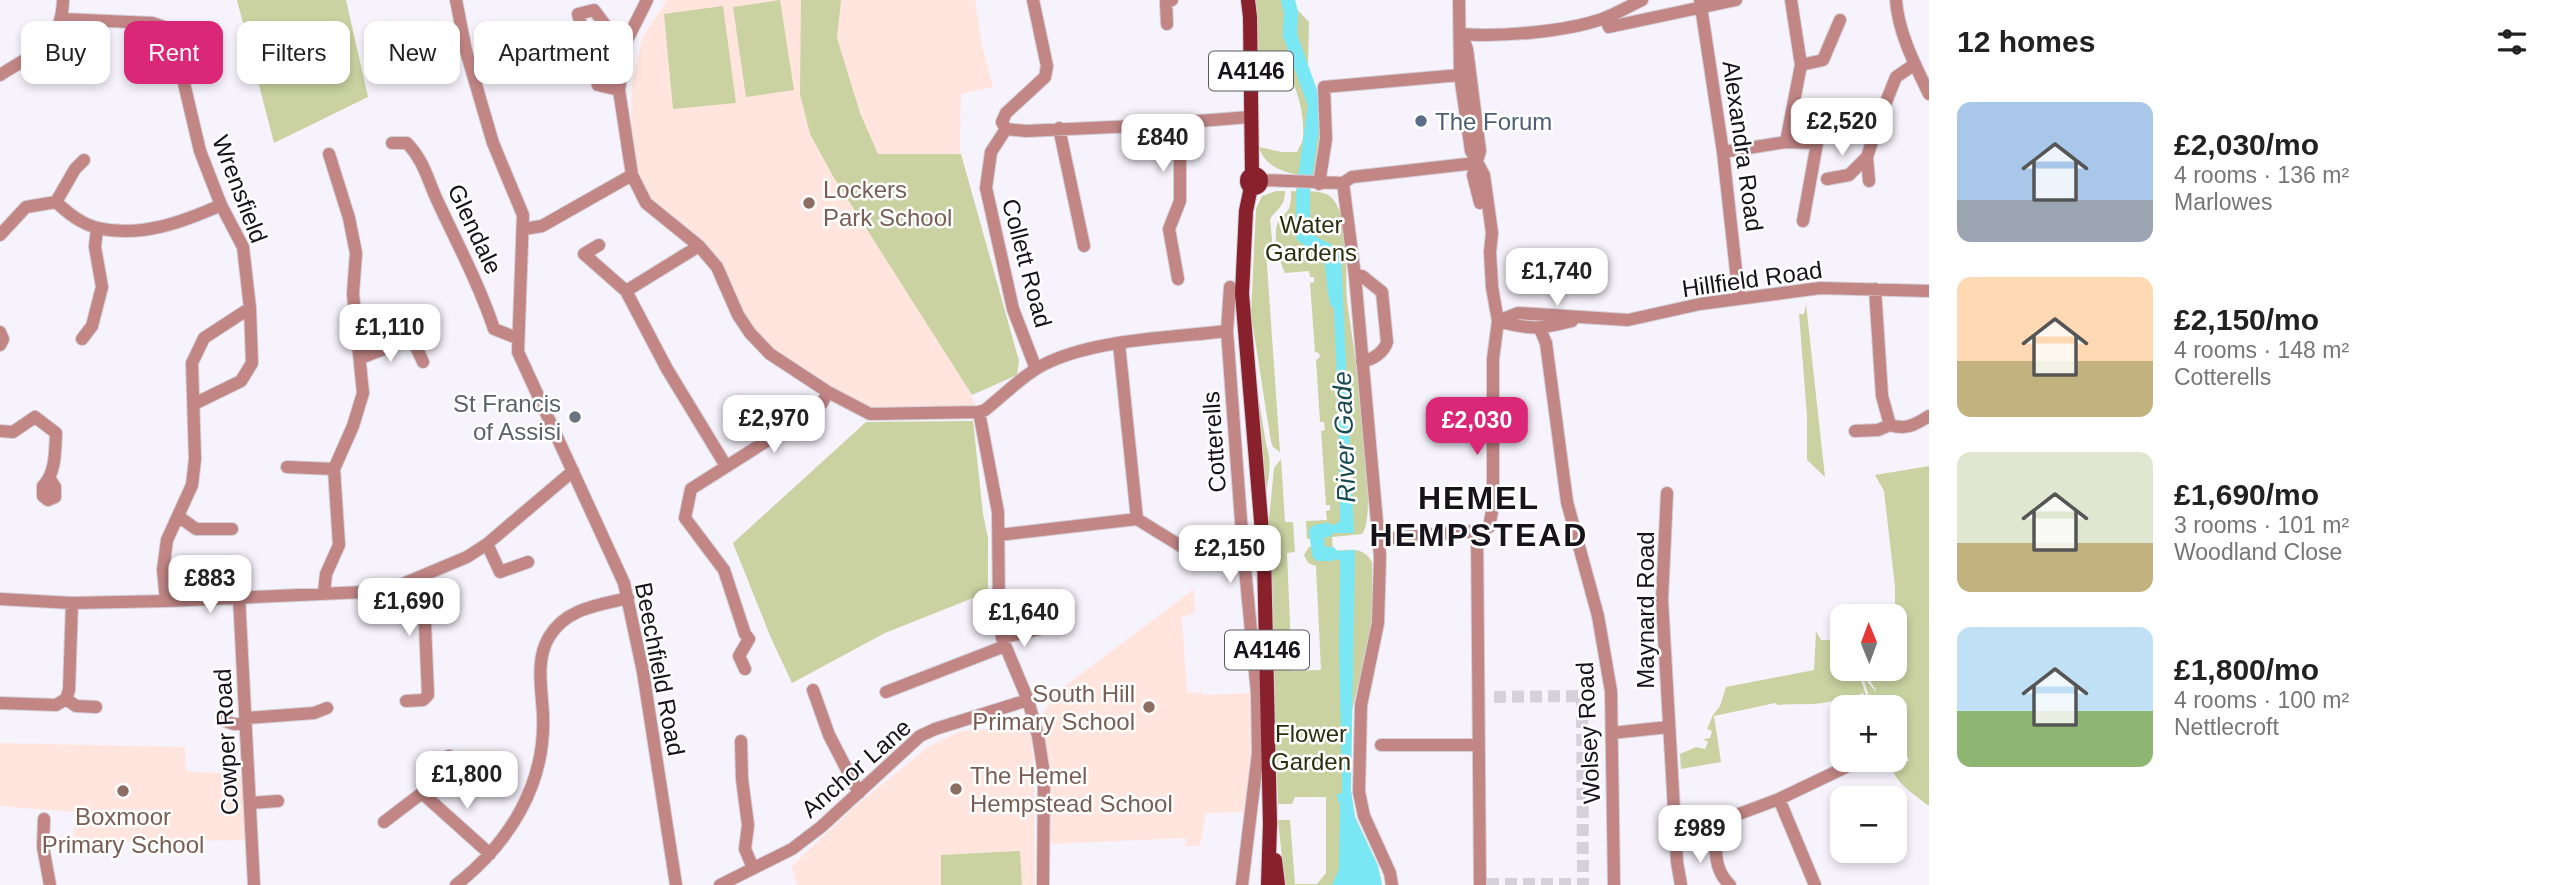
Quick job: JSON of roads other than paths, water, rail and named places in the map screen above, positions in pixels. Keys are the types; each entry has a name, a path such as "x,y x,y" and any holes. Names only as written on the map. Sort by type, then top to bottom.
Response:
{"main road":[{"name":"A4146","path":"1248,0 1250,117 1255,180 1246,211 1242,295 1265,584 1270,824 1268,885"},
{"name":"A4146","path":"1270,824 1278,885"}],"street":[{"path":"0,75 45,46 58,32 63,19 63,0"},
{"path":"456,0 467,51 493,143 523,215 517,338"},
{"path":"633,28 647,0"},
{"name":"Collett Road","path":"1033,0 1047,66 1045,76 1006,113 1002,122 1006,129 991,152 986,188 1013,309 1036,369"},
{"path":"1167,24 1166,2 1172,0"},
{"path":"1378,539 1477,531 1489,527 1493,506 1493,359 1499,321 1493,299 1490,252 1474,175 1480,152 1467,49 1461,34 1459,0"},
{"path":"1461,34 1570,28 1605,18 1642,0"},
{"path":"1605,18 1609,27 1701,4 1736,0"},
{"path":"1786,142 1801,65 1791,0"},
{"path":"1896,0 1897,14 1929,94"},
{"name":"Alexandra Road","path":"1701,4 1723,152 1739,298"},
{"path":"580,21 578,14 594,10 602,21"},
{"name":"Wrensfield","path":"63,19 152,23 167,28 179,40 183,79 200,151 221,205 243,247 250,308 252,363 242,381 194,404"},
{"path":"1801,65 1822,60 1840,20"},
{"path":"1461,34 1458,45 1460,75 1471,151 1476,163"},
{"path":"1827,179 1849,174 1867,157 1896,77 1915,64"},
{"path":"1316,183 1326,139 1324,87 1460,75"},
{"path":"598,84 619,90"},
{"path":"620,84 632,174 646,202 699,246 716,267 738,315 750,333 770,354 828,392 870,414 979,412 1036,369 1067,355 1094,347 1227,331"},
{"path":"1006,129 1026,131 1250,117"},
{"path":"1178,279 1169,229 1180,201 1180,122"},
{"path":"1059,128 1084,246"},
{"path":"1723,152 1786,142 1817,143 1802,221"},
{"name":"Glendale","path":"392,143 407,143 420,157 436,197 479,285 494,329 517,338"},
{"path":"324,592 326,574 339,545 334,469 353,426 363,393 353,294 356,253 349,218 329,153"},
{"path":"1867,157 1870,181"},
{"path":"56,202 75,169 84,160"},
{"path":"1255,180 1343,183 1352,177 1476,163"},
{"path":"524,229 542,226 632,174"},
{"path":"1343,183 1356,276 1378,539 1378,623 1361,705 1359,792 1364,816 1390,873 1392,885"},
{"path":"56,202 74,218 97,228 135,231 185,221 221,205"},
{"path":"0,235 26,207 56,202"},
{"path":"82,339 92,326 102,287 94,247 97,228"},
{"path":"599,245 584,254 626,290 667,369 726,466"},
{"path":"626,290 699,246"},
{"path":"1356,276 1362,276 1382,292 1387,342 1385,348 1371,360 1362,361"},
{"name":"Cotterells","path":"1230,287 1227,331 1253,646 1258,753 1242,885"},
{"name":"Hillfield Road","path":"1499,321 1518,313 1628,320 1700,304 1820,288 1929,291"},
{"path":"1875,289 1882,396 1890,425"},
{"path":"166,601 163,570 167,540 192,485 195,459 192,363 205,338 250,308"},
{"name":"Hillfield Road","path":"1499,321 1540,329 1583,318"},
{"name":"Wolsey Road","path":"1540,329 1546,343 1567,502 1598,616 1611,691 1614,885"},
{"path":"0,332 0,345"},
{"path":"361,358 412,338 424,362"},
{"name":"Beechfield Road","path":"517,338 518,352 628,598 643,673 676,885"},
{"path":"1119,344 1137,520"},
{"path":"745,669 739,656 749,639 724,570 685,518 691,489 809,414 828,392"},
{"path":"979,412 998,512 999,612 1004,642 1028,700 1038,736 1044,774 1043,885"},
{"path":"1855,431 1878,430 1890,425 1901,428 1914,426 1929,416"},
{"path":"0,431 13,432 35,417 56,433 50,479"},
{"path":"287,467 334,469"},
{"path":"0,599 72,603 166,601 386,590 414,581 467,557 487,544 573,471"},
{"path":"1238,478 1257,477"},
{"name":"Maynard Road","path":"1667,493 1662,600 1668,727 1681,885"},
{"path":"178,516 195,529 232,529"},
{"path":"999,535 1137,520 1192,553 1243,548"},
{"path":"1477,531 1483,697 1478,745 1482,884"},
{"path":"487,544 500,572 528,562"},
{"path":"406,701 424,700 428,695 424,601 414,581"},
{"name":"Cowper Road","path":"239,597 254,885"},
{"path":"457,885 508,833 532,786 540,759 543,720 540,664 548,637 565,619 582,608 628,598"},
{"path":"0,703 56,705 66,699 69,690 72,603"},
{"path":"886,692 1004,642 1052,626"},
{"path":"813,690 829,735 859,793"},
{"path":"66,699 76,706 96,706"},
{"name":"Anchor Lane","path":"720,885 749,875 792,849 821,827 920,736 1028,700"},
{"path":"222,720 246,721 314,713 327,708"},
{"path":"1612,733 1668,727"},
{"path":"741,741 742,779 748,825 745,849 749,875"},
{"path":"1381,745 1478,745"},
{"path":"384,821 422,793 449,756"},
{"path":"1675,827 1713,822 1779,799 1836,772"},
{"path":"422,793 490,854"},
{"path":"1779,799 1815,885"},
{"path":"250,803 278,801"},
{"path":"44,819 43,847 50,885"},
{"path":"1713,822 1717,841 1717,868 1720,876 1730,885"}],"water":[{"name":"Water Gardens","path":"1302,237 1327,242 1341,258 1354,533 1319,533 1319,538 1314,538 1314,531 1328,529 1340,521 1334,309 1330,304 1327,285 1333,283 1333,267 1321,262 1301,241"},
{"path":"1316,547 1320,547 1321,552 1355,550 1351,791 1355,817 1378,866 1382,885 1332,885 1339,869 1340,803 1337,794 1342,793 1340,560 1317,555"}],"waterway":[{"name":"River Gade","path":"1288,0 1291,13 1290,35 1315,105 1303,193 1303,236 1331,255 1335,292"},
{"name":"River Gade","path":"1327,530 1316,532 1319,554 1331,554"}],"tunnel":[{"path":"1487,884 1583,884 1582,696 1488,697"}],"place":[{"name":"The Forum","path":"1421,121"},
{"name":"Lockers Park School","path":"809,203"},
{"name":"St Francis of Assisi","path":"575,417"},
{"name":"South Hill Primary School","path":"1149,707"},
{"name":"The Hemel Hempstead School","path":"956,789"},
{"name":"Boxmoor Primary School","path":"123,791"}],"district":[{"name":"HEMEL HEMPSTEAD","path":"1479,516"}],"park label":[{"name":"Flower Garden","path":"1311,747"}]}
